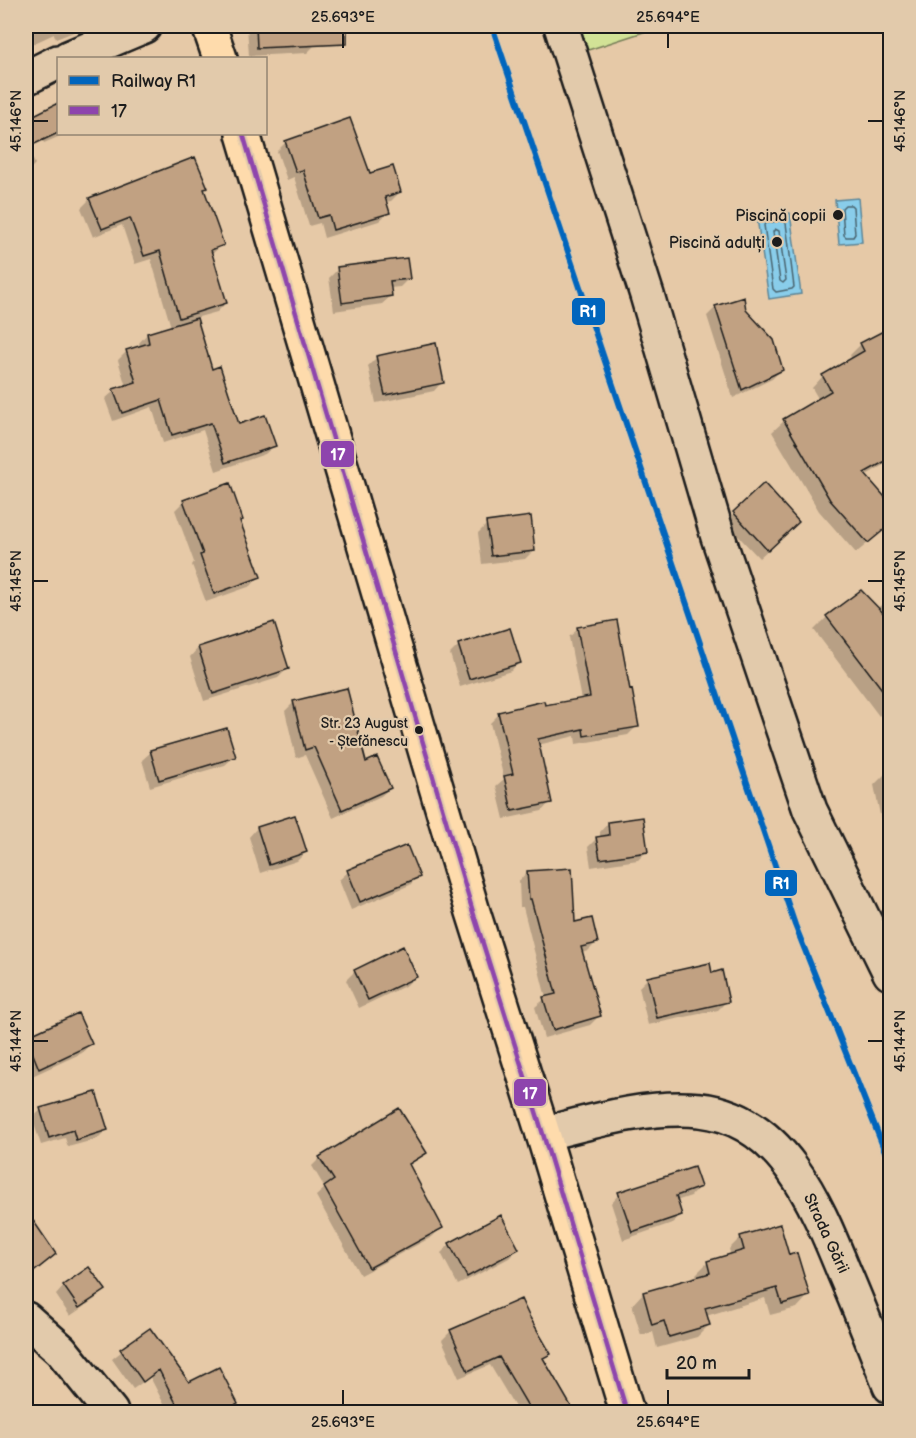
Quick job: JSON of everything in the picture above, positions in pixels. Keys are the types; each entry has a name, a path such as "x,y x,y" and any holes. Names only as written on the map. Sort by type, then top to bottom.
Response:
{"main road":[{"path":"209,26 220,57"},
{"path":"243,135 463,878 627,1413"}],"street":[{"path":"70,57 144,26"},
{"path":"561,26 644,284 718,537 810,810 891,973"},
{"path":"26,78 57,62"},
{"name":"Strada Gării","path":"543,1134 611,1117 682,1109 723,1116 743,1124 765,1138 798,1176 820,1214 891,1386"},
{"path":"26,1319 61,1350 111,1413"}],"green space":[{"path":"577,26 655,26 656,28 585,51"}],"water":[{"path":"858,198 862,242 839,244 835,200"},
{"path":"790,213 801,294 769,299 757,218"}],"building":[{"path":"256,26 347,26 347,44 257,48"},
{"path":"57,104 57,133 26,148 26,119"},
{"path":"350,118 370,173 393,166 401,192 385,197 390,213 333,230 329,215 318,218 303,170 296,172 285,141"},
{"path":"195,157 208,188 204,189 224,245 211,250 227,303 179,318 160,251 144,256 130,218 102,229 89,198"},
{"path":"407,258 410,279 390,281 392,296 342,303 337,267"},
{"path":"744,297 746,310 774,340 783,370 742,390 715,306"},
{"path":"197,318 212,369 220,366 239,424 265,415 276,446 225,463 211,423 172,435 161,400 122,413 113,389 136,382 126,350 149,343 147,333"},
{"path":"891,327 891,458 864,473 891,504 891,524 868,543 830,500 783,419 831,391 822,375 864,351 860,343"},
{"path":"436,343 444,383 385,395 376,356"},
{"path":"230,483 243,520 240,521 261,577 214,594 200,555 203,554 183,500"},
{"path":"764,483 799,522 768,551 733,512"},
{"path":"531,516 535,551 491,556 486,522"},
{"path":"861,590 891,621 891,701 826,616"},
{"path":"617,620 639,727 584,736 583,729 538,739 552,803 512,811 504,776 513,774 498,712 544,701 545,705 590,697 577,627"},
{"path":"274,622 289,669 213,694 198,647"},
{"path":"510,628 521,663 469,679 458,644"},
{"path":"347,688 366,762 377,757 391,788 342,810 314,747 305,750 293,701"},
{"path":"227,728 236,757 159,780 150,750"},
{"path":"295,815 307,852 269,865 257,827"},
{"path":"643,817 648,852 600,859 596,837 609,835 608,822"},
{"path":"407,845 420,877 360,902 347,870"},
{"path":"572,868 575,922 592,918 598,943 581,947 601,1016 553,1030 543,997 556,994 531,899 529,899 527,871"},
{"path":"403,946 417,977 368,1000 354,970"},
{"path":"710,963 712,973 722,970 729,1002 657,1018 647,977"},
{"path":"78,1013 92,1044 39,1069 26,1037"},
{"path":"96,1092 108,1130 76,1140 73,1130 49,1138 40,1108"},
{"path":"399,1108 427,1153 409,1164 443,1228 369,1268 324,1187 334,1180 319,1157"},
{"path":"694,1167 701,1187 676,1196 682,1215 632,1232 618,1192"},
{"path":"26,1210 56,1254 26,1278"},
{"path":"501,1215 519,1249 467,1277 449,1243"},
{"path":"780,1224 789,1255 797,1253 810,1296 782,1304 777,1288 705,1308 710,1325 669,1337 664,1321 652,1325 643,1292 710,1273 707,1261 744,1250 740,1236"},
{"path":"89,1267 106,1290 79,1308 63,1285"},
{"path":"521,1299 551,1354 543,1358 575,1413 532,1413 499,1357 468,1371 450,1330"},
{"path":"150,1328 189,1382 219,1367 238,1404 221,1413 181,1413 159,1370 143,1382 120,1349"}],"rail line":[{"name":"R1","path":"492,26 795,925 890,1164"}],"transit line":[{"name":"17","path":"243,135 473,912 627,1412"}],"place":[{"name":"Piscină copii","path":"838,215"},
{"name":"Piscină adulți","path":"777,242"},
{"name":"Str. 23 August - Ștefănescu","path":"419,730"}]}
